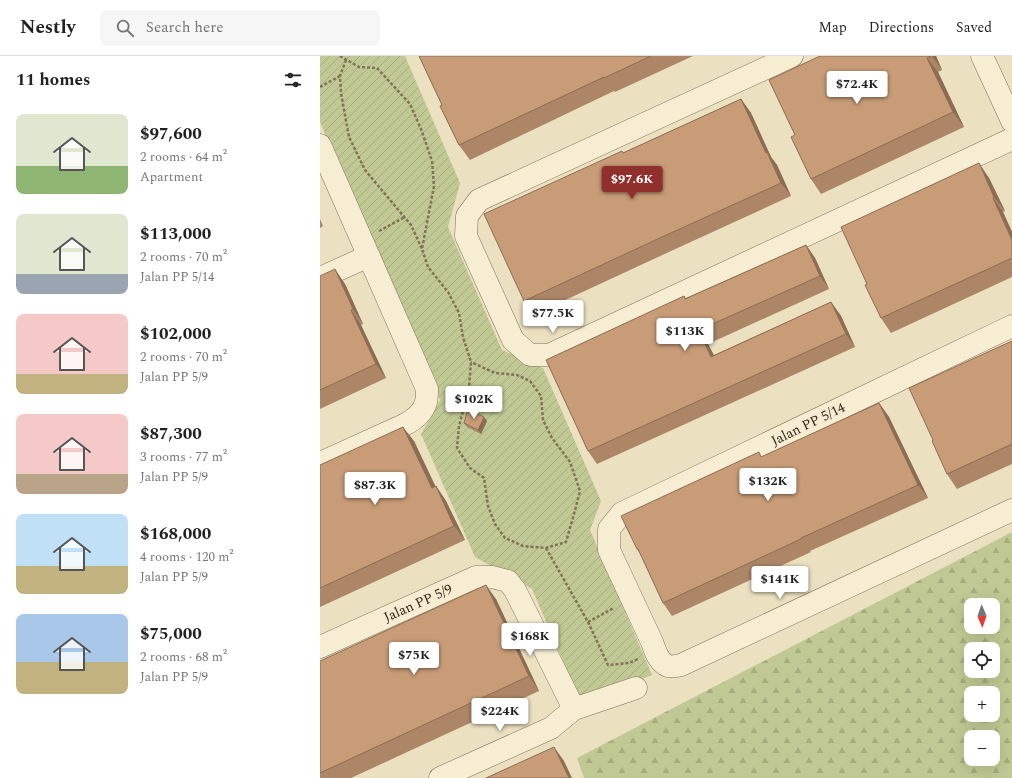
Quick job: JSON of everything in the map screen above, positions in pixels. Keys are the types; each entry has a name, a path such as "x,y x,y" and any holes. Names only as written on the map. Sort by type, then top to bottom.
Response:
{"street":[{"path":"792,56 479,200 467,216 466,236 513,340 530,355 549,355 1012,139"},
{"path":"982,56 1012,121"},
{"path":"320,145 427,389 426,402 422,412 415,419 320,463"},
{"path":"320,278 365,249"},
{"name":"Jalan PP 5/14","path":"632,599 609,550 609,529 622,513 1012,326"},
{"path":"632,599 662,663 669,667 681,665 1012,510"},
{"name":"Jalan PP 5/9","path":"320,648 476,577 492,577 508,581 515,590 574,710"},
{"path":"440,778 551,728 574,710 636,688"}],"path":[{"path":"340,56 360,67 378,68 410,104 421,129 432,161 434,186 422,249"},
{"path":"346,60 340,76 341,93 349,137 365,170 411,225 428,267 448,292 459,313 463,337 471,362 469,388 459,426 457,448 470,468 484,478 488,506 495,524 505,538 523,546 546,548 566,542 580,491 570,462 552,438 543,420 541,396 530,381 517,375 494,373 471,362"},
{"path":"320,87 340,76"},
{"path":"365,249 405,217"},
{"path":"546,548 588,622 608,665 629,663 656,653"},
{"path":"588,622 632,599"}],"green space":[{"path":"320,56 405,56 460,183 448,227 502,350 543,368 601,501 590,530 652,675 582,705 532,589 475,557 421,434 440,400 320,122"},
{"path":"1012,532 1012,778 584,778 577,758"}],"building":[{"path":"419,56 651,56 459,145 440,106 442,105"},
{"path":"820,56 931,56 927,58 953,112 811,179 791,137 795,135 769,80"},
{"path":"741,99 781,183 524,301 484,214"},
{"path":"979,163 1012,240 1012,258 881,318 865,285 867,284 841,227"},
{"path":"806,245 820,276 699,330 711,357 831,302 846,334 588,451 546,360 684,296 685,299"},
{"path":"335,269 353,309 351,310 376,364 320,390 320,276"},
{"path":"1012,341 1012,444 947,474 909,388"},
{"path":"879,403 918,485 663,603 621,516 759,452 761,457"},
{"path":"468,409 484,417 478,430 464,423"},
{"path":"403,427 432,488 436,486 454,526 320,588 320,465"},
{"path":"486,585 529,676 320,773 320,661"},
{"path":"554,747 569,778 486,778"}]}
